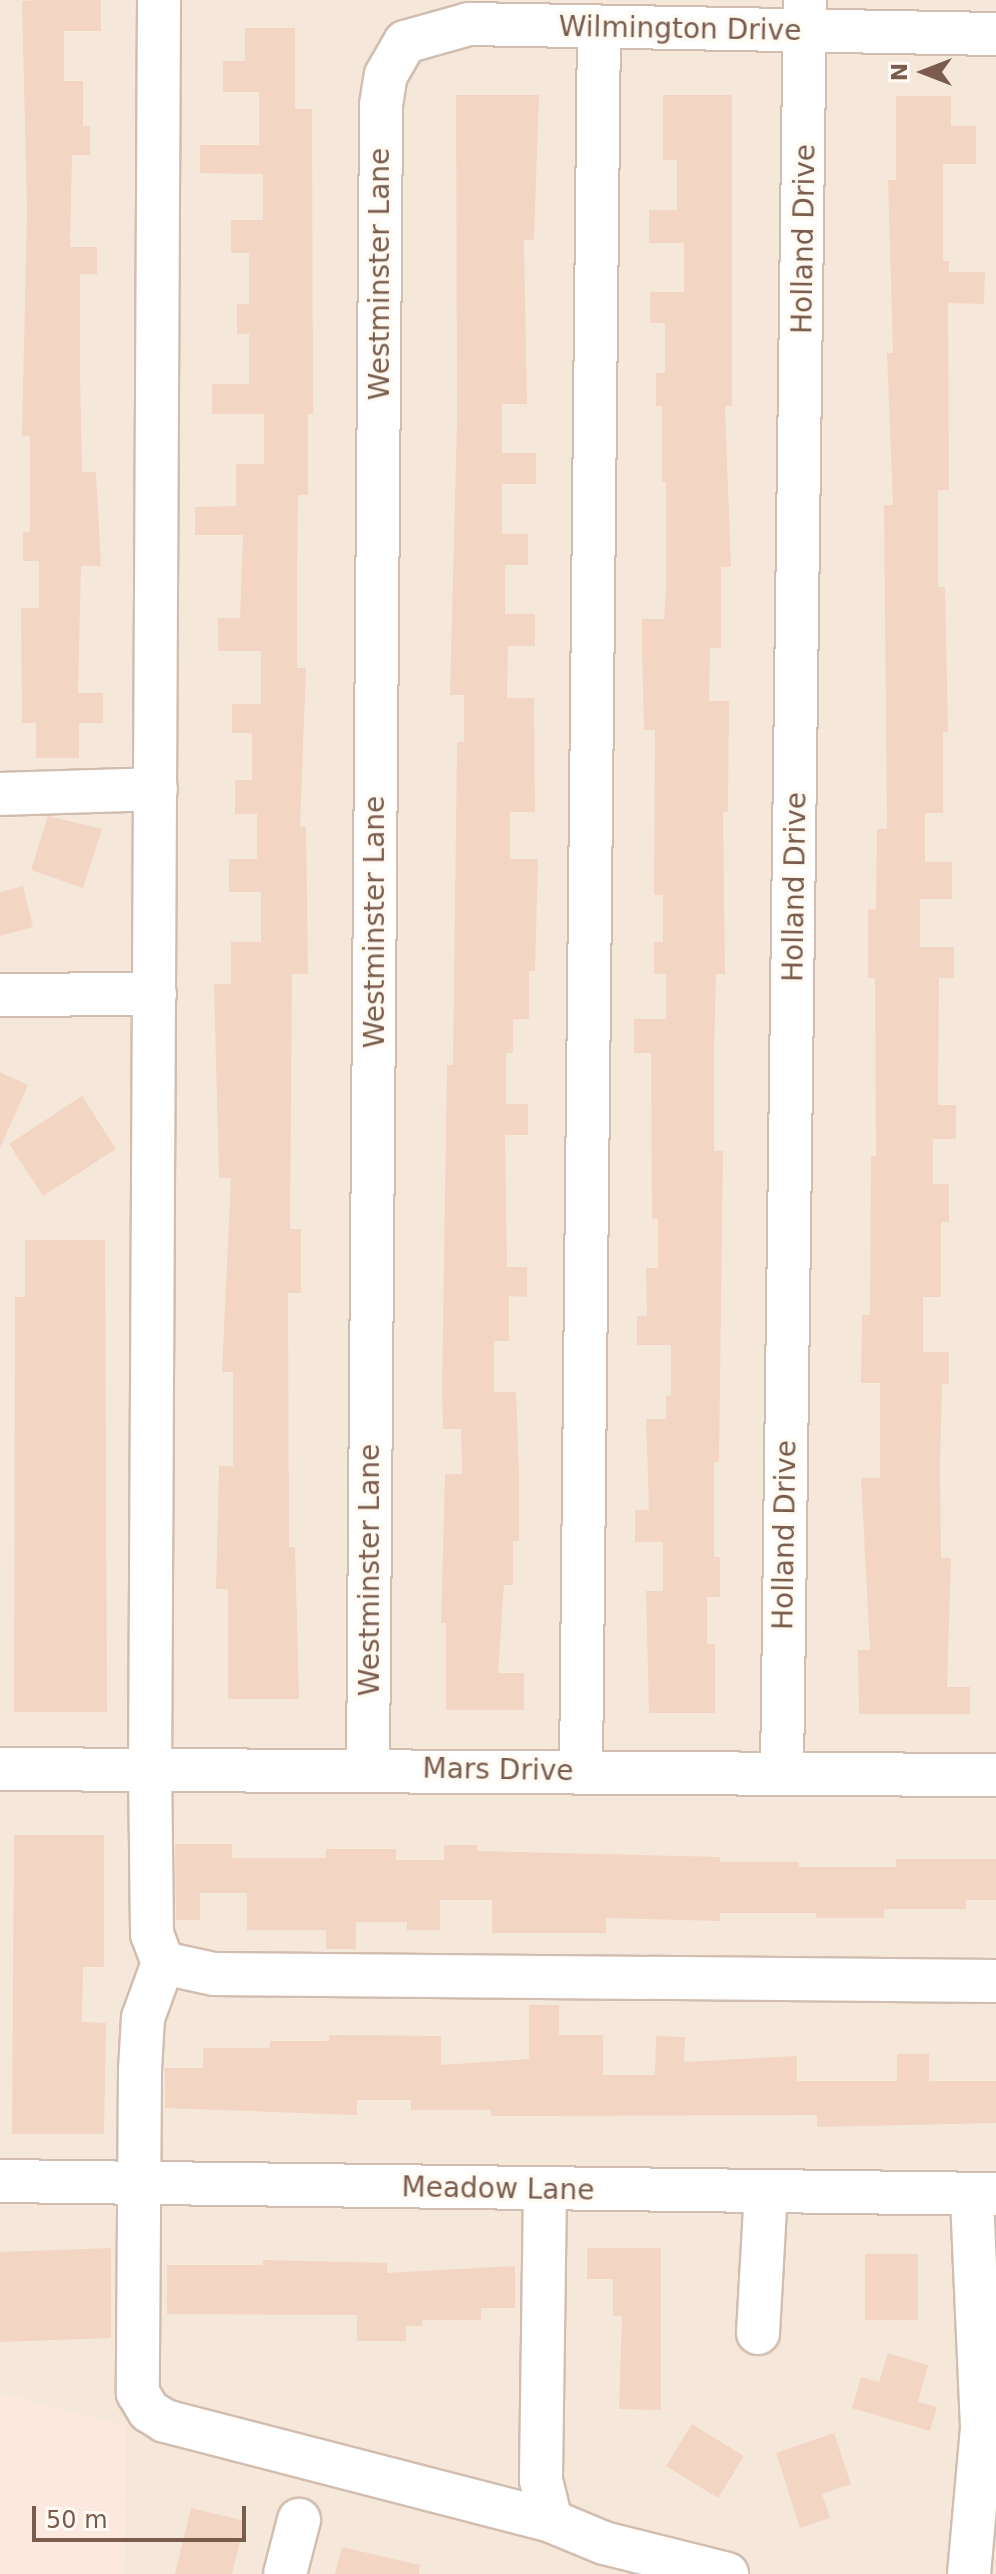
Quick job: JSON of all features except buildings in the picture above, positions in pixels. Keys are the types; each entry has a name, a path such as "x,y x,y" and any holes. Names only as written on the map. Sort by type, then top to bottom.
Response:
{"street":[{"path":"159,0 150,1767 152,1934 163,1963 143,2018 138,2393 149,2411 165,2421 551,2521 604,2543 727,2574"},
{"name":"Wilmington Drive","path":"386,75 405,42 469,24 599,27 805,16 996,34"},
{"name":"Holland Drive","path":"782,1773 805,16"},
{"path":"581,1771 599,27"},
{"name":"Westminster Lane","path":"368,1769 381,136 386,75"},
{"path":"0,794 156,789"},
{"path":"0,995 155,994"},
{"name":"Mars Drive","path":"0,1769 150,1767 996,1775"},
{"path":"163,1963 214,1974 996,1981"},
{"name":"Meadow Lane","path":"0,2181 984,2194"},
{"path":"545,2189 541,2480 551,2521"},
{"path":"758,2333 766,2192"},
{"path":"969,2574 982,2427 984,2194"},
{"path":"285,2574 299,2520"}],"shaded area":[{"path":"0,0 996,0 996,2574 124,2574 126,2427 0,2394"},
{"path":"0,2394 126,2427 124,2574 0,2574"}]}
